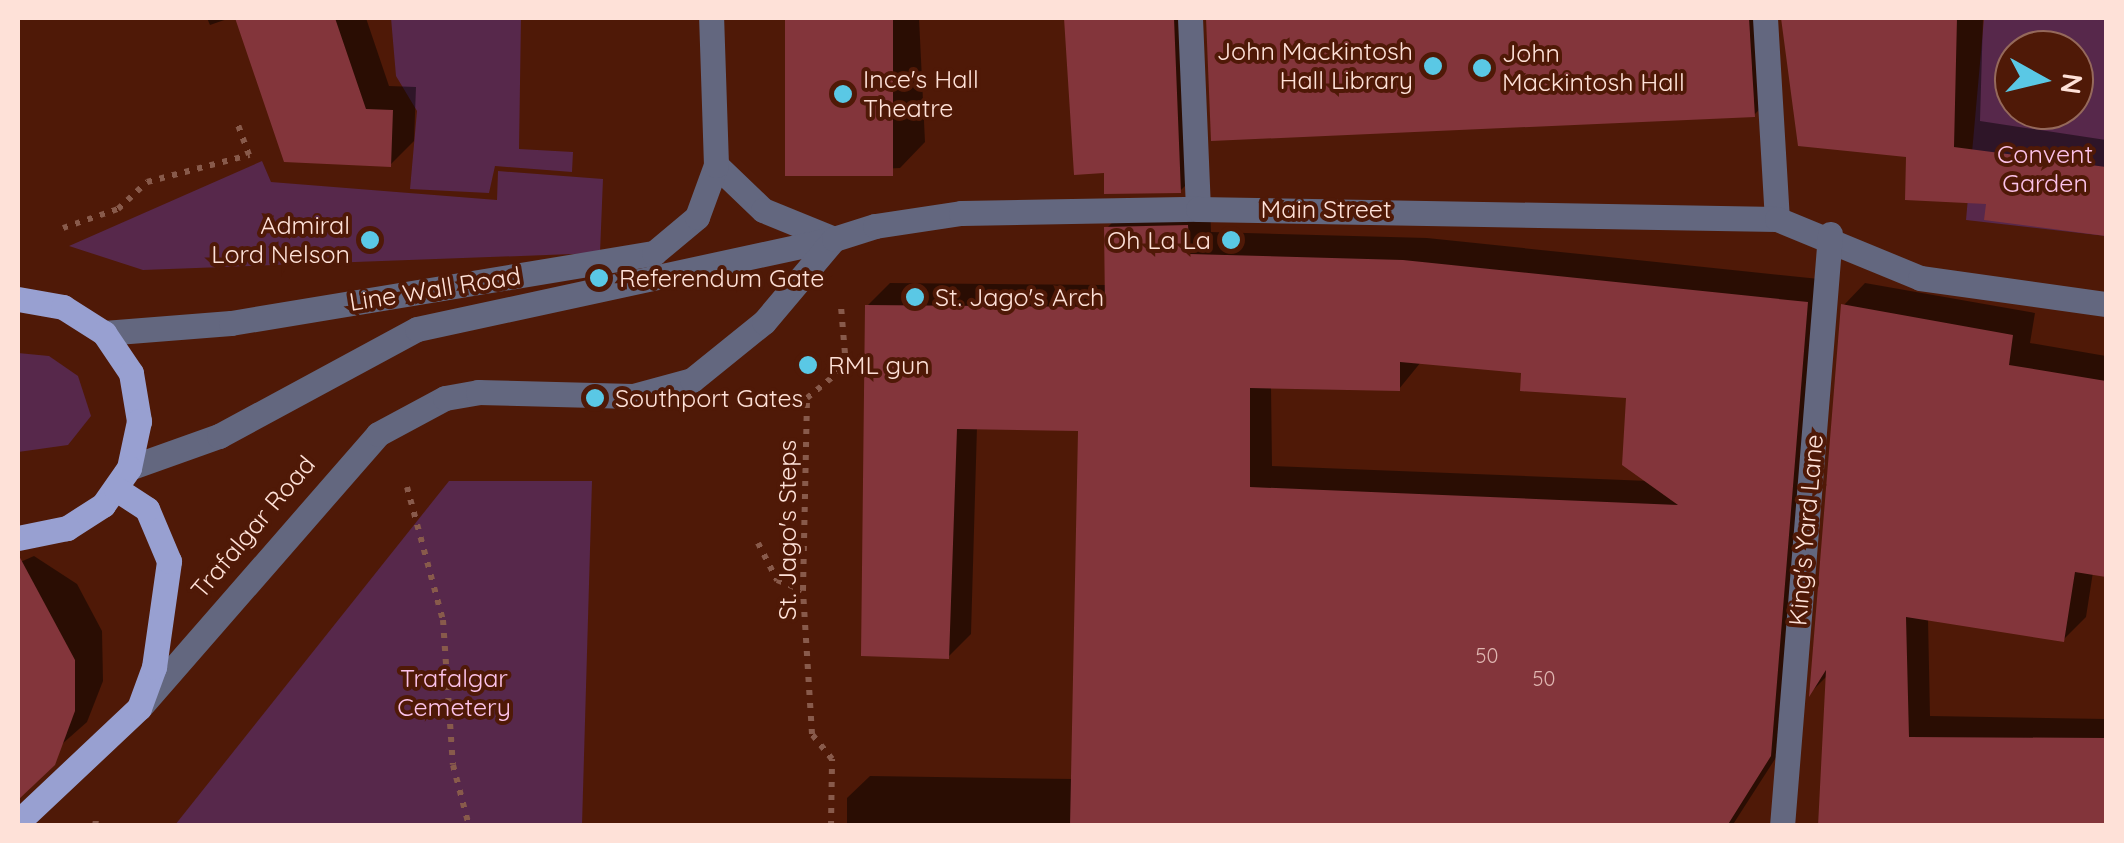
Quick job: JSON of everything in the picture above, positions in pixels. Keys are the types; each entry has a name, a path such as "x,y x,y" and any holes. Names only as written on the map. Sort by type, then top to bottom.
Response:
{"main road":[{"path":"18,299 63,307 104,333 138,396 123,478 67,528 18,538"},
{"path":"123,478 147,510 170,561 139,708"},
{"name":"Trafalgar Road","path":"18,822 139,708"}],"street":[{"name":"Line Wall Road","path":"104,333 231,323 631,260 697,218 716,165 711,18"},
{"path":"1190,18 1198,209"},
{"path":"1765,18 1776,218"},
{"path":"716,165 762,210 834,239"},
{"name":"Main Street","path":"123,478 219,436 417,330 961,213 1198,209 1776,218 1830,234 1920,278 2106,304"},
{"name":"King's Yard Lane","path":"1782,826 1830,234"},
{"name":"Trafalgar Road","path":"139,708 378,434 444,398 478,392 595,398 692,380 764,322 834,239"}],"path":[{"path":"64,228 118,208 148,182 250,156 238,126"},
{"name":"St. Jago's Steps","path":"831,826 832,759 812,734 811,651 803,590 807,398 846,366 840,307"},
{"path":"407,486 437,586 453,765 469,826"},
{"path":"758,543 777,580 803,590"}],"green space":[{"path":"391,18 521,18 519,149 573,152 572,172 495,166 489,193 410,189 417,111 396,76"},
{"name":"Convent Garden","path":"1984,18 2106,18 2106,236 1966,220"},
{"path":"262,161 271,182 497,200 498,171 603,179 600,253 143,270 69,246"},
{"path":"18,353 49,356 78,376 91,416 68,445 18,452"},
{"name":"Trafalgar Cemetery","path":"449,481 592,481 582,825 175,825"}],"building":[{"path":"235,18 335,18 366,109 393,110 391,167 284,162"},
{"name":"Ince's Hall Theatre","path":"785,18 893,18 893,176 785,176"},
{"path":"1064,18 1174,18 1181,193 1104,194 1104,173 1074,175"},
{"name":"John Mackintosh Hall","path":"1206,18 1749,18 1755,117 1211,141"},
{"path":"1781,18 1957,18 1954,147 2106,167 2106,236 1984,220 1986,204 1905,200 1906,157 1798,146"},
{"path":"1188,225 1190,254 1403,260 1808,302 1771,756 1727,826 1070,826 1078,431 957,429 949,659 861,656 865,305 1105,307 1104,227","holes":["1400,362 1521,373 1520,391 1626,398 1622,465 1678,505 1250,487 1250,388 1400,391"]},
{"path":"1841,304 2013,335 2009,365 2106,381 2106,577 2075,572 2064,642 1906,617 1909,737 2106,738 2106,826 1818,826 1826,670 1809,697"},
{"path":"18,554 75,660 75,711 55,765 18,800"}],"place":[{"name":"John Mackintosh Hall Library","path":"1433,66"},
{"name":"John Mackintosh Hall","path":"1482,68"},
{"name":"Ince's Hall Theatre","path":"843,94"},
{"name":"Admiral Lord Nelson","path":"370,240"},
{"name":"Oh La La","path":"1231,240"},
{"name":"Referendum Gate","path":"599,278"},
{"name":"St. Jago's Arch","path":"915,297"},
{"name":"RML gun","path":"808,365"},
{"name":"Southport Gates","path":"595,398"}]}
